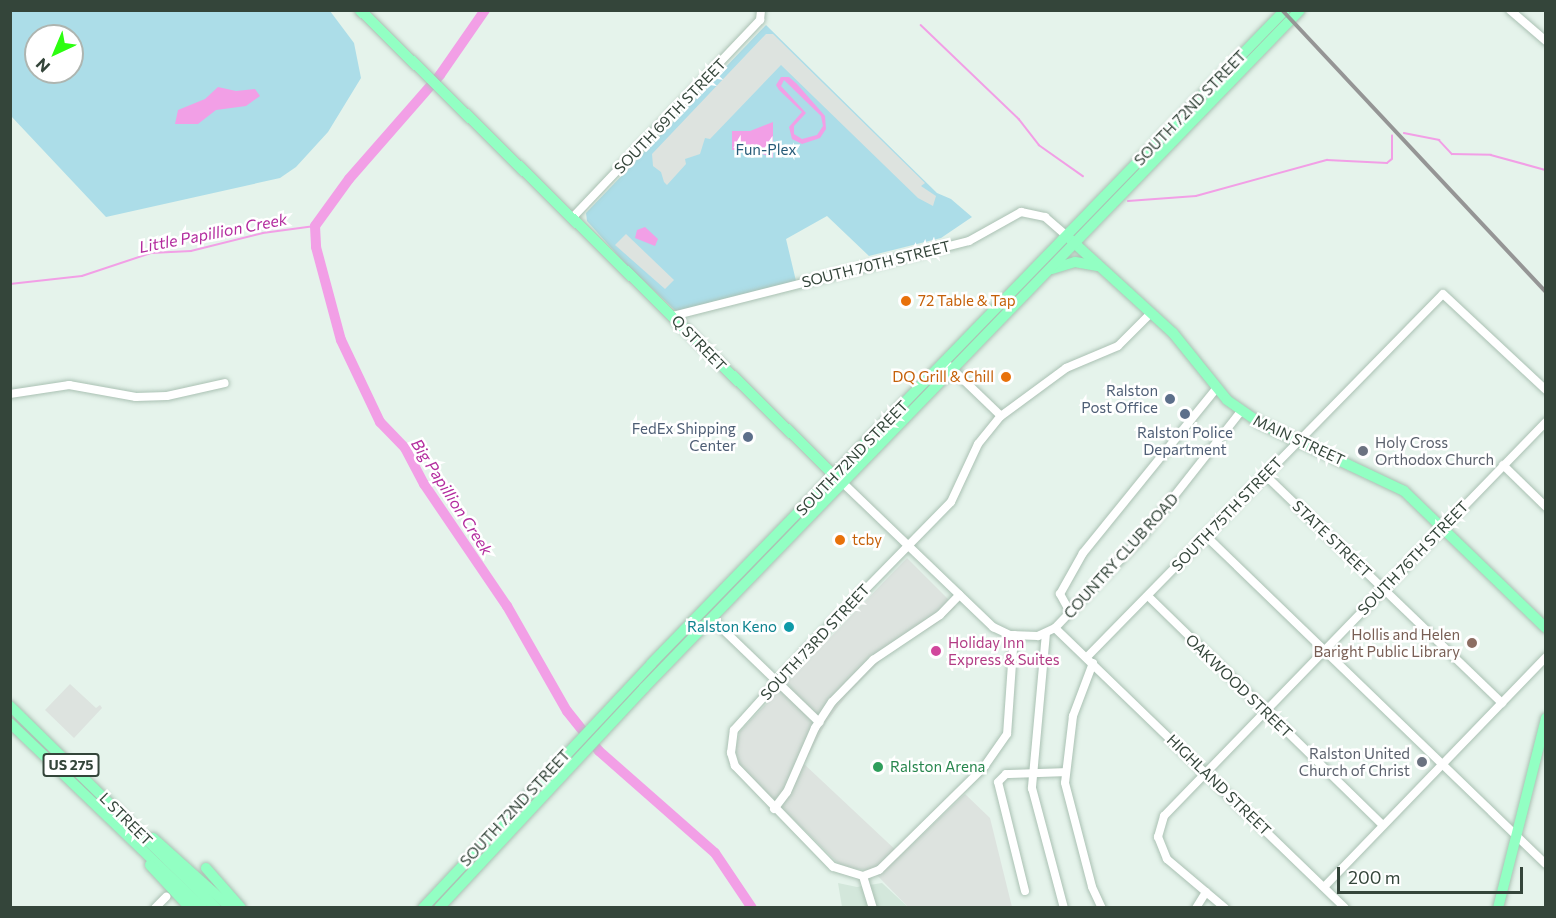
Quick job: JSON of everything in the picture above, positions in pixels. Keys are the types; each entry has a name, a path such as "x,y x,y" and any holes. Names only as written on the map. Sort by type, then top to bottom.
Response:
{"main road":[{"name":"Q STREET","path":"360,10 844,484"},
{"name":"SOUTH 72ND STREET","path":"439,908 612,722 844,484 1066,235 1285,10"},
{"name":"SOUTH 72ND STREET","path":"423,908 605,712 835,476 1049,270 1300,10"},
{"name":"MAIN STREET","path":"1066,235 1181,342 1216,389 1241,411 1396,486 1443,528 1545,628"},
{"path":"1049,270 1075,262 1098,266"},
{"path":"712,619 714,612 737,585 742,573"},
{"name":"L STREET","path":"10,706 216,908"},
{"path":"1498,908 1514,833 1542,743 1545,718"},
{"name":"L STREET","path":"10,723 202,908"},
{"path":"132,824 188,866 231,908"},
{"path":"123,832 190,908"},
{"path":"206,868 242,908"}],"street":[{"path":"1510,10 1545,41"},
{"name":"SOUTH 69TH STREET","path":"573,218 753,28 762,12"},
{"name":"SOUTH 70TH STREET","path":"673,316 969,241 1021,212 1045,217 1066,235"},
{"name":"SOUTH 75TH STREET","path":"1090,660 1148,596 1298,440 1443,294 1545,390"},
{"name":"SOUTH 73RD STREET","path":"774,809 739,772 731,743 735,730 777,682 959,491 978,444 1001,416 1066,368 1118,346 1151,313"},
{"path":"949,366 1001,416"},
{"path":"10,394 69,385 136,397 167,396 225,383"},
{"path":"1070,612 1060,594 1083,553 1216,389"},
{"name":"COUNTRY CLUB ROAD","path":"1090,660 1055,628 1142,537 1241,411"},
{"name":"SOUTH 76TH STREET","path":"1225,908 1167,859 1158,837 1164,816 1545,422"},
{"path":"1503,465 1545,507"},
{"name":"STATE STREET","path":"1265,475 1502,703"},
{"name":"Q STREET","path":"844,484 993,627 1014,635 1046,633 1055,628"},
{"path":"1206,536 1545,864"},
{"path":"959,595 940,615 873,660 832,702 819,722 787,792 774,809 833,867 863,876 879,870 896,857 985,766 1007,734 1014,635"},
{"name":"OAKWOOD STREET","path":"1148,596 1383,825"},
{"path":"712,619 819,722"},
{"path":"1046,633 1032,772 1034,801 1064,908"},
{"path":"1324,887 1545,657"},
{"path":"1090,660 1073,716 1065,772 1072,814 1092,886 1102,908"},
{"name":"HIGHLAND STREET","path":"1090,660 1345,908"},
{"path":"1025,891 998,782 1006,774 1065,772"},
{"path":"863,876 873,908"},
{"path":"1197,908 1206,892"},
{"path":"155,908 166,897"}],"shaded area":[{"path":"766,34 773,34 925,183 921,186 936,196 933,206 918,198 781,65 710,139 705,138 700,154 685,159 686,164 667,185 664,182 661,172 653,166 652,154"},
{"path":"781,77 789,77 825,116 826,129 820,138 802,144 792,139 789,127 802,112 776,85","holes":["784,80 821,116 823,126 817,135 802,139 794,134 794,126 806,113 781,86"]},
{"path":"218,87 236,91 255,89 260,96 246,106 216,110 198,124 175,124 178,110 205,99"},
{"path":"773,122 773,158 750,149 732,150 732,131 750,131"},
{"path":"645,227 658,239 655,246 635,238 637,230"},
{"path":"626,234 674,280 665,289 615,245"},
{"path":"907,558 956,607 936,624 889,652 848,694 827,721 804,764 901,855 965,794 990,818 1012,907 908,907 873,871 842,867 740,767 735,751 740,731"},
{"path":"70,684 96,708 100,705 102,708 74,738 45,710"},
{"path":"838,883 857,887 882,883 908,907 842,907"}],"green space":[{"path":"11,11 330,11 354,43 361,78 328,132 296,167 280,178 106,217 11,116"},
{"name":"Fun-Plex","path":"766,25 937,193 951,199 972,217 941,238 869,256 827,216 786,239 796,281 677,312 624,262 587,221 586,213"}],"waterway":[{"name":"Big Papillion Creek","path":"485,10 440,75 349,179 315,226 316,247 341,340 380,422 405,448 424,484 507,606 567,711 599,751 715,853 752,908"},
{"path":"921,25 1019,119 1039,145 1083,176"},
{"path":"1404,133 1439,140 1452,154 1491,155 1546,170"},
{"path":"1128,201 1196,196 1327,160 1387,163 1392,159 1392,136"},
{"name":"Little Papillion Creek","path":"10,284 82,276 151,253 191,251 263,233 315,226"}],"railway":[{"path":"1282,10 1546,292"}],"place":[{"name":"72 Table & Tap","path":"906,301"},
{"name":"DQ Grill & Chill","path":"1006,377"},
{"name":"Ralston Post Office","path":"1170,399"},
{"name":"Ralston Police Department","path":"1185,414"},
{"name":"FedEx Shipping Center","path":"748,437"},
{"name":"Holy Cross Orthodox Church","path":"1363,451"},
{"name":"tcby","path":"840,540"},
{"name":"Ralston Keno","path":"789,627"},
{"name":"Hollis and Helen Baright Public Library","path":"1472,643"},
{"name":"Holiday Inn Express & Suites","path":"936,651"},
{"name":"Ralston United Church of Christ","path":"1422,762"},
{"name":"Ralston Arena","path":"878,767"}]}
